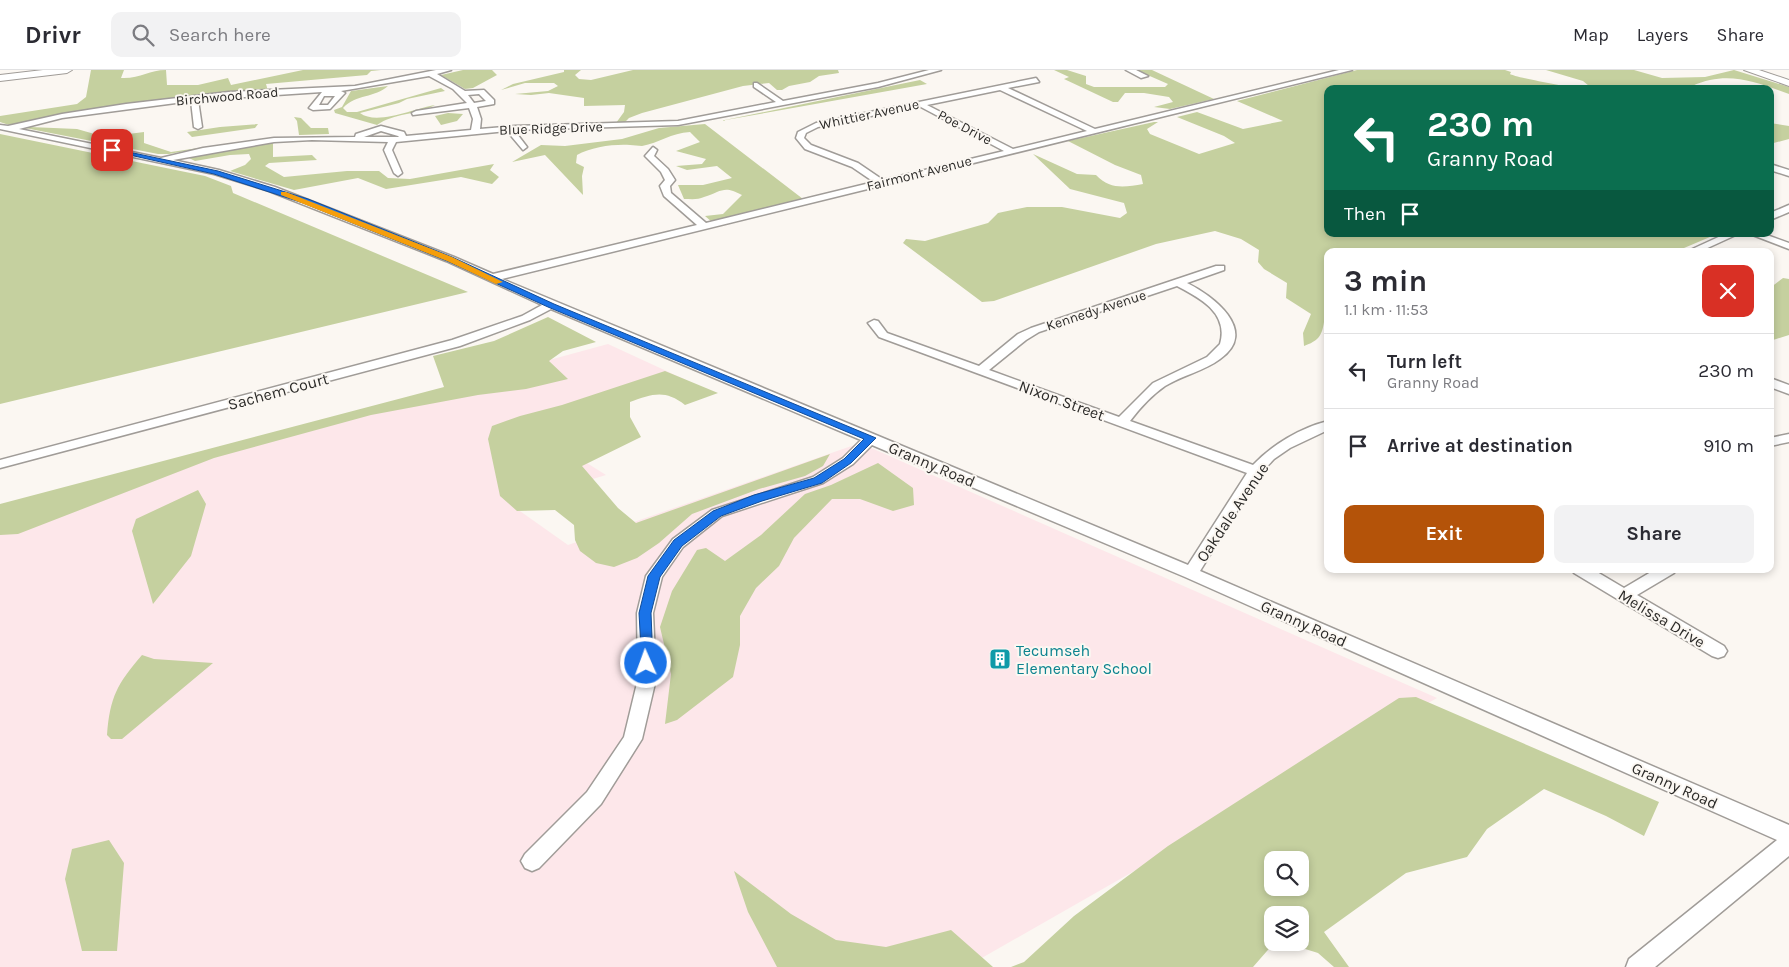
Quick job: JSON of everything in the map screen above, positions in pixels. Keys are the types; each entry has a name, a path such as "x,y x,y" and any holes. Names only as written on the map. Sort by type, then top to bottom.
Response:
{"main road":[{"path":"0,78 66,70"},
{"path":"1749,70 1789,83"}],"street":[{"name":"Birchwood Road","path":"4,128 90,111 277,87 343,91 386,80 448,70"},
{"name":"Blue Ridge Drive","path":"162,161 238,144 312,138 393,140 508,122 514,123 512,128 614,127 692,121 878,85 937,70"},
{"path":"1130,70 1144,76"},
{"name":"Fairmont Avenue","path":"490,278 1348,70"},
{"path":"431,74 456,86 463,93 472,106 476,127"},
{"path":"848,85 894,74"},
{"path":"868,79 878,85"},
{"name":"Whittier Avenue","path":"881,183 855,165 808,147 800,138 802,132 816,125 998,86 1036,80"},
{"path":"757,85 783,104"},
{"path":"998,86 1093,131"},
{"path":"416,113 491,102 481,92 463,93"},
{"path":"194,98 198,127"},
{"path":"447,100 452,108"},
{"name":"Poe Drive","path":"918,103 1011,151"},
{"path":"87,123 90,111"},
{"path":"610,138 614,127"},
{"name":"Granny Road","path":"4,128 216,172 297,198 1191,573 1789,835"},
{"path":"350,139 381,128 401,134 402,139"},
{"path":"512,128 523,147"},
{"path":"297,148 305,148 312,138"},
{"path":"393,140 388,150 398,173"},
{"path":"653,150 648,156 661,167 670,180 666,186 667,194 704,226"},
{"path":"1774,169 1789,173"},
{"path":"1774,215 1789,208"},
{"path":"1701,248 1726,237"},
{"path":"1764,237 1789,246"},
{"name":"Kennedy Avenue","path":"981,370 1022,337 1034,330 1220,268"},
{"path":"1122,422 1150,391 1163,382 1220,354 1228,343 1227,322 1220,311 1209,300 1179,283"},
{"name":"Sachem Court","path":"0,464 456,342 526,318 551,306"},
{"name":"Nixon Street","path":"874,323 883,335 1255,471"},
{"path":"1774,384 1789,390"},
{"name":"Oakdale Avenue","path":"1191,573 1255,471 1269,456 1285,445 1324,427"},
{"path":"532,861 594,798 633,739 647,679 645,613 654,576 678,543 717,513 758,498 818,480 848,461 871,438"},
{"path":"1774,441 1789,438"},
{"name":"Melissa Drive","path":"1587,573 1718,651"},
{"path":"1624,595 1661,573"},
{"path":"1637,967 1789,843"}],"shaded area":[{"path":"608,344 686,380 531,428 606,475 510,504 568,545 860,443 1437,698 966,967 0,967 0,510"}],"green space":[{"path":"91,70 124,70 121,78 128,78 166,70 167,85 198,85 228,78 231,85 303,70 381,70 371,71 367,75 266,84 268,91 59,115 9,125 0,122 0,116 77,104 86,97"},
{"path":"463,70 492,70 497,75 473,88 465,89 441,75"},
{"path":"564,70 581,70 575,75 579,79 591,80 633,70 838,70 839,73 819,76 810,82 789,86 782,90 777,90 769,83 743,86 642,113 629,118 623,124 616,123 624,112 625,105 584,106 584,98 549,93 515,94 548,91 558,86 554,83 525,83 501,90 513,84 564,72"},
{"path":"1054,70 1067,70 1086,76 1086,84 1094,87 1165,87 1168,84 1136,70 1152,70 1214,99 1170,109 1154,107 1173,102 1169,97 1144,93 1125,93 1118,102 1113,102 1064,79 1069,77"},
{"path":"1357,70 1505,70 1511,72 1510,74 1559,85 1324,85 1324,237 1710,237 1684,248 1324,248 1324,322 1319,337 1304,346 1303,333 1311,314 1286,298 1287,283 1264,269 1258,262 1259,250 1241,239 1215,231 1156,244 994,301 982,302 903,243 906,239 925,241 988,223 998,213 1027,207 1062,207 1120,218 1127,213 1124,203 1070,189 1033,154 1077,174 1096,175 1101,180 1112,185 1143,184 1141,175 1115,165 1068,141 1158,122 1147,129 1150,134 1199,154 1235,143 1224,136 1177,117 1197,112 1243,129 1283,121 1237,101"},
{"path":"1546,70 1634,70 1662,78 1705,77 1734,70 1789,87 1789,94 1774,88 1774,85 1730,78 1705,81 1695,85 1588,85 1583,81"},
{"path":"920,80 927,84 720,121"},
{"path":"388,86 377,93 354,100 343,108 347,112 357,112 441,88 445,91 407,99 399,103 360,113 367,117 386,117 435,105 421,111 391,118 377,125 335,113 334,110 342,107 351,91"},
{"path":"448,113 463,114 457,121 441,125 435,116"},
{"path":"294,117 301,118 311,128 328,128 329,134 299,135 297,121"},
{"path":"258,124 255,128 192,137 187,132 220,127"},
{"path":"705,124 803,199 712,222 705,216 723,214 742,195 727,190 699,199 684,199 678,185 703,185 732,178 717,166 687,170 676,166 702,164 706,159 676,151 700,142 690,132 677,134 642,146 610,146 596,148 577,155 576,163 584,167 582,176 583,195 545,155 512,162 541,145 565,146 622,139 659,128"},
{"path":"1774,124 1789,126 1789,139 1774,143"},
{"path":"25,128 77,129 105,137 144,132 144,143 171,152 212,146 169,154 158,154"},
{"path":"0,134 205,176 231,186 233,193 468,292 0,404"},
{"path":"273,143 273,157 312,155 317,160 269,163 265,166 284,177 347,171 379,171 388,178 410,179 494,164 490,170 499,177 492,184 461,177 386,189 358,178 294,190 230,171 245,165 251,159 249,154 195,161 189,158 224,149"},
{"path":"1783,278 1789,279 1789,335 1774,340 1774,285"},
{"path":"548,317 596,342 563,351 549,361 568,379 526,389 478,395 371,415 214,458 18,534 0,535 0,504 444,387 433,356 494,341"},
{"path":"665,371 718,393 685,405 671,397 658,394 630,402 630,417 641,437 582,466 618,508 636,523 830,454 823,466 805,476 759,489 692,514 659,543 637,558 614,567 596,563 580,551 575,540 574,525 555,510 517,511 500,496 488,439 492,426"},
{"path":"878,463 913,488 914,505 893,511 860,499 832,499 794,538 779,566 756,588 740,616 740,645 733,677 677,720 665,724 671,674 660,627 672,591 697,550 706,548 725,561 761,535 805,494 831,485"},
{"path":"198,490 206,504 191,556 153,604 132,531 136,519"},
{"path":"142,655 154,659 213,663 122,739 111,739 107,735 108,722 116,692 126,674"},
{"path":"1416,697 1659,802 1644,836 1606,816 1544,789 1487,829 1467,857 1406,873 1324,932 1349,967 1334,967 1318,953 1309,950 1309,906 1264,906 1264,951 1267,951 1253,967 1011,967 1024,962 1074,916 1168,846 1399,698"},
{"path":"109,840 124,863 117,951 82,951 65,879 72,849"},
{"path":"734,871 791,914 836,940 886,947 951,930 993,967 777,967 748,912"}],"slow traffic":[{"path":"284,193 450,259 499,282"}],"place":[{"name":"Tecumseh Elementary School","path":"1000,659"}],"route":[{"path":"112,150 216,172 305,201 450,259 551,306 871,438 848,461 818,480 758,498 717,513 678,543 654,576 645,613 646,663"}]}
